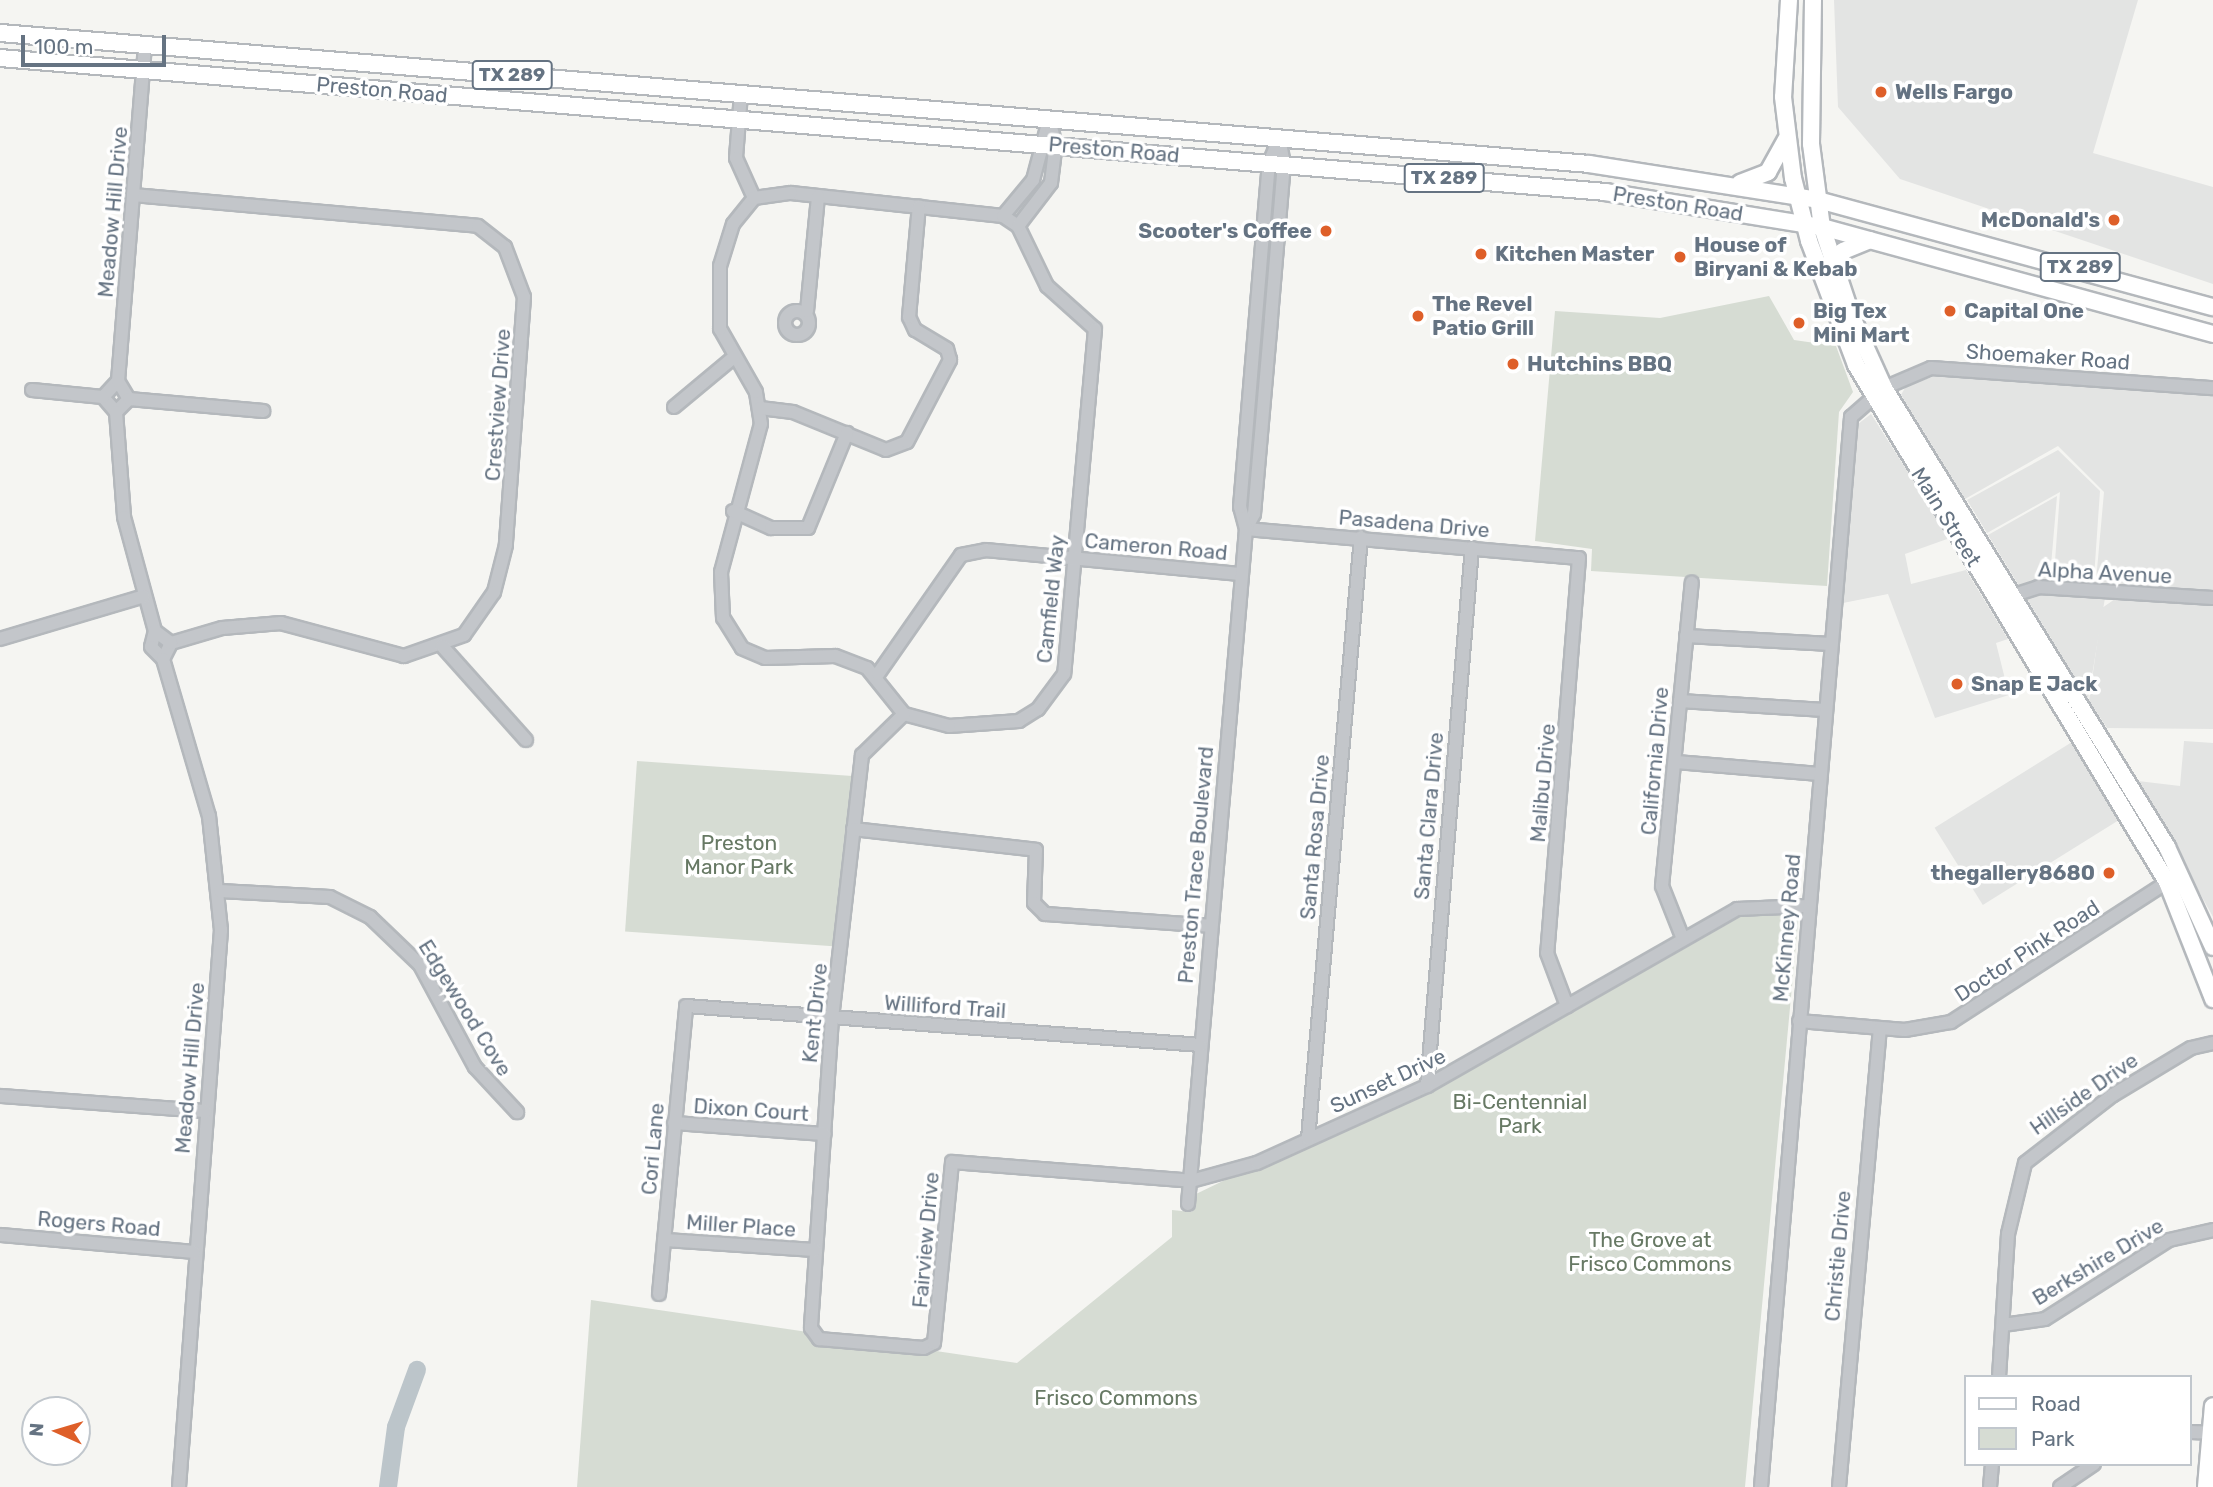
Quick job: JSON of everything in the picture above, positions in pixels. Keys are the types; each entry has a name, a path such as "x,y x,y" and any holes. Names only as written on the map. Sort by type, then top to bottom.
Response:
{"main road":[{"name":"Main Street","path":"1789,0 1786,140 1803,223 1878,392 1998,602 2174,878 2213,999"},
{"name":"Main Street","path":"1813,0 1807,88 1822,227 1878,392 2013,594 2213,947"},
{"name":"Preston Road","path":"0,33 1492,156 1735,184 1818,200 2040,256 2213,307"},
{"name":"Preston Road","path":"0,58 1490,181 1822,227 2213,334"},
{"path":"1735,184 1768,172 1786,140"},
{"path":"1490,181 1492,156"},
{"path":"1836,269 1847,247 1873,240"},
{"path":"2030,282 2040,256"},
{"path":"2206,1487 2213,1406"}],"street":[{"name":"Meadow Hill Drive","path":"118,382 145,45"},
{"path":"741,94 736,158 754,198"},
{"path":"754,198 818,197 919,206 1003,216 1018,226 1047,191 1056,145 1049,120"},
{"path":"1003,216 1033,180 1039,144 1049,120"},
{"name":"Preston Trace Boulevard","path":"1246,530 1254,514 1271,318 1279,139"},
{"name":"Preston Trace Boulevard","path":"1188,1204 1246,530 1240,507 1257,317 1277,163"},
{"name":"Crestview Drive","path":"133,195 478,226 505,247 524,300 506,545 484,614 442,646 404,656 281,623 222,628 171,643"},
{"path":"807,311 818,197"},
{"path":"754,198 733,225 720,266 718,311 734,357 760,408 759,434 733,511 718,593 736,641 765,658 835,656 878,674 904,714"},
{"path":"760,408 793,412 887,450 903,446 950,360 947,349 915,330 909,317 919,206"},
{"name":"Camfield Way","path":"904,714 949,726 990,727 1038,709 1064,674 1098,344 1089,316 1047,286 1018,226"},
{"path":"1257,317 1271,318"},
{"path":"674,407 734,357"},
{"name":"Shoemaker Road","path":"1878,392 1931,368 2213,388"},
{"path":"103,397 118,382 129,398 263,411"},
{"path":"32,390 103,397 116,412 129,398"},
{"name":"McKinney Road","path":"1761,1487 1851,417 1878,392"},
{"name":"Meadow Hill Drive","path":"116,412 124,517 155,631 151,647 163,659 209,816 220,891 179,1487"},
{"path":"733,511 771,527 808,528 847,433"},
{"name":"Pasadena Drive","path":"1246,530 1361,537 1579,558"},
{"name":"Santa Rosa Drive","path":"1308,1139 1361,537"},
{"name":"Santa Clara Drive","path":"1427,1086 1472,548"},
{"name":"Cameron Road","path":"878,674 961,555 986,551 1242,574"},
{"name":"Malibu Drive","path":"1567,1006 1547,953 1579,558"},
{"name":"California Drive","path":"1683,939 1663,901 1662,886 1692,582"},
{"name":"Alpha Avenue","path":"1998,602 2013,594 2038,587 2213,598"},
{"path":"0,639 144,596"},
{"path":"155,631 171,643 163,659"},
{"path":"1686,636 1831,644"},
{"path":"442,646 526,740"},
{"path":"1680,701 1825,710"},
{"name":"Kent Drive","path":"815,1335 816,1250 832,1018 862,755 904,714"},
{"path":"1676,762 1820,774"},
{"path":"853,829 1036,850 1034,903 1045,914 1211,926"},
{"name":"Doctor Pink Road","path":"1799,1021 1880,1029 1930,1028 1975,1011 2174,878"},
{"name":"Edgewood Cove","path":"220,891 330,897 370,917 420,965 475,1067 517,1112"},
{"name":"Sunset Drive","path":"952,1162 1191,1181 1257,1163 1427,1086 1683,939 1746,906 1808,906"},
{"name":"Williford Trail","path":"686,1006 1201,1045"},
{"name":"Cori Lane","path":"659,1294 686,1006"},
{"name":"Christie Drive","path":"1839,1487 1880,1029"},
{"name":"Hillside Drive","path":"1999,1375 2008,1234 2025,1163 2136,1080 2190,1048 2213,1043"},
{"path":"0,1096 205,1111"},
{"name":"Dixon Court","path":"674,1123 824,1135"},
{"name":"Fairview Drive","path":"815,1335 924,1348 937,1337 952,1162"},
{"name":"Berkshire Drive","path":"2003,1325 2045,1319 2169,1240 2213,1230"},
{"name":"Rogers Road","path":"0,1235 194,1252"},
{"name":"Miller Place","path":"664,1240 816,1250"},
{"path":"2192,1432 2212,1433"},
{"path":"1990,1487 1992,1466"},
{"path":"2060,1487 2091,1466"}],"shaded area":[{"path":"1834,0 2138,0 2093,153 2213,187 2213,284 1900,179 1838,107"},
{"path":"1938,375 2213,396 2213,592 2107,586 2088,699 1988,535 2057,496 2050,577 2096,581 2104,492 2058,446 1965,499 1901,395 1906,386"},
{"path":"1871,414 1950,538 1905,554 1911,584 1966,570 2008,639 1996,643 2009,695 1935,718 1888,594 1843,603 1858,424"},
{"path":"2058,450 2100,491 2094,578 2054,575 2060,492 1987,533 1967,500"},
{"path":"2115,599 2213,606 2213,729 2107,728 2089,701 2102,608"},
{"path":"2184,741 2213,743 2213,917 2138,781 2180,786"},
{"path":"2072,742 2120,819 1983,905 1935,828"}],"green space":[{"path":"1769,296 1794,340 1836,346 1853,392 1839,412 1827,586 1591,571 1592,549 1535,541 1555,311 1660,318"},
{"name":"Preston Manor Park","path":"637,761 852,776 841,947 625,932"},
{"path":"1799,912 1745,1487 577,1487 591,1300 1017,1363 1172,1237 1172,1210 1192,1212 1196,1194 1580,1008 1746,913"}],"waterway":[{"path":"388,1487 396,1427 417,1370"}],"place":[{"name":"Wells Fargo","path":"1881,92"},
{"name":"McDonald's","path":"2114,220"},
{"name":"Scooter's Coffee","path":"1326,231"},
{"name":"Kitchen Master","path":"1481,254"},
{"name":"House of Biryani & Kebab","path":"1680,257"},
{"name":"Capital One","path":"1950,311"},
{"name":"The Revel Patio Grill","path":"1418,316"},
{"name":"Big Tex Mini Mart","path":"1799,323"},
{"name":"Hutchins BBQ","path":"1513,364"},
{"name":"Snap E Jack","path":"1957,684"},
{"name":"thegallery8680","path":"2109,873"}],"park label":[{"name":"Bi-Centennial Park","path":"1520,1114"},
{"name":"The Grove at Frisco Commons","path":"1650,1252"},
{"name":"Frisco Commons","path":"1116,1398"}]}
